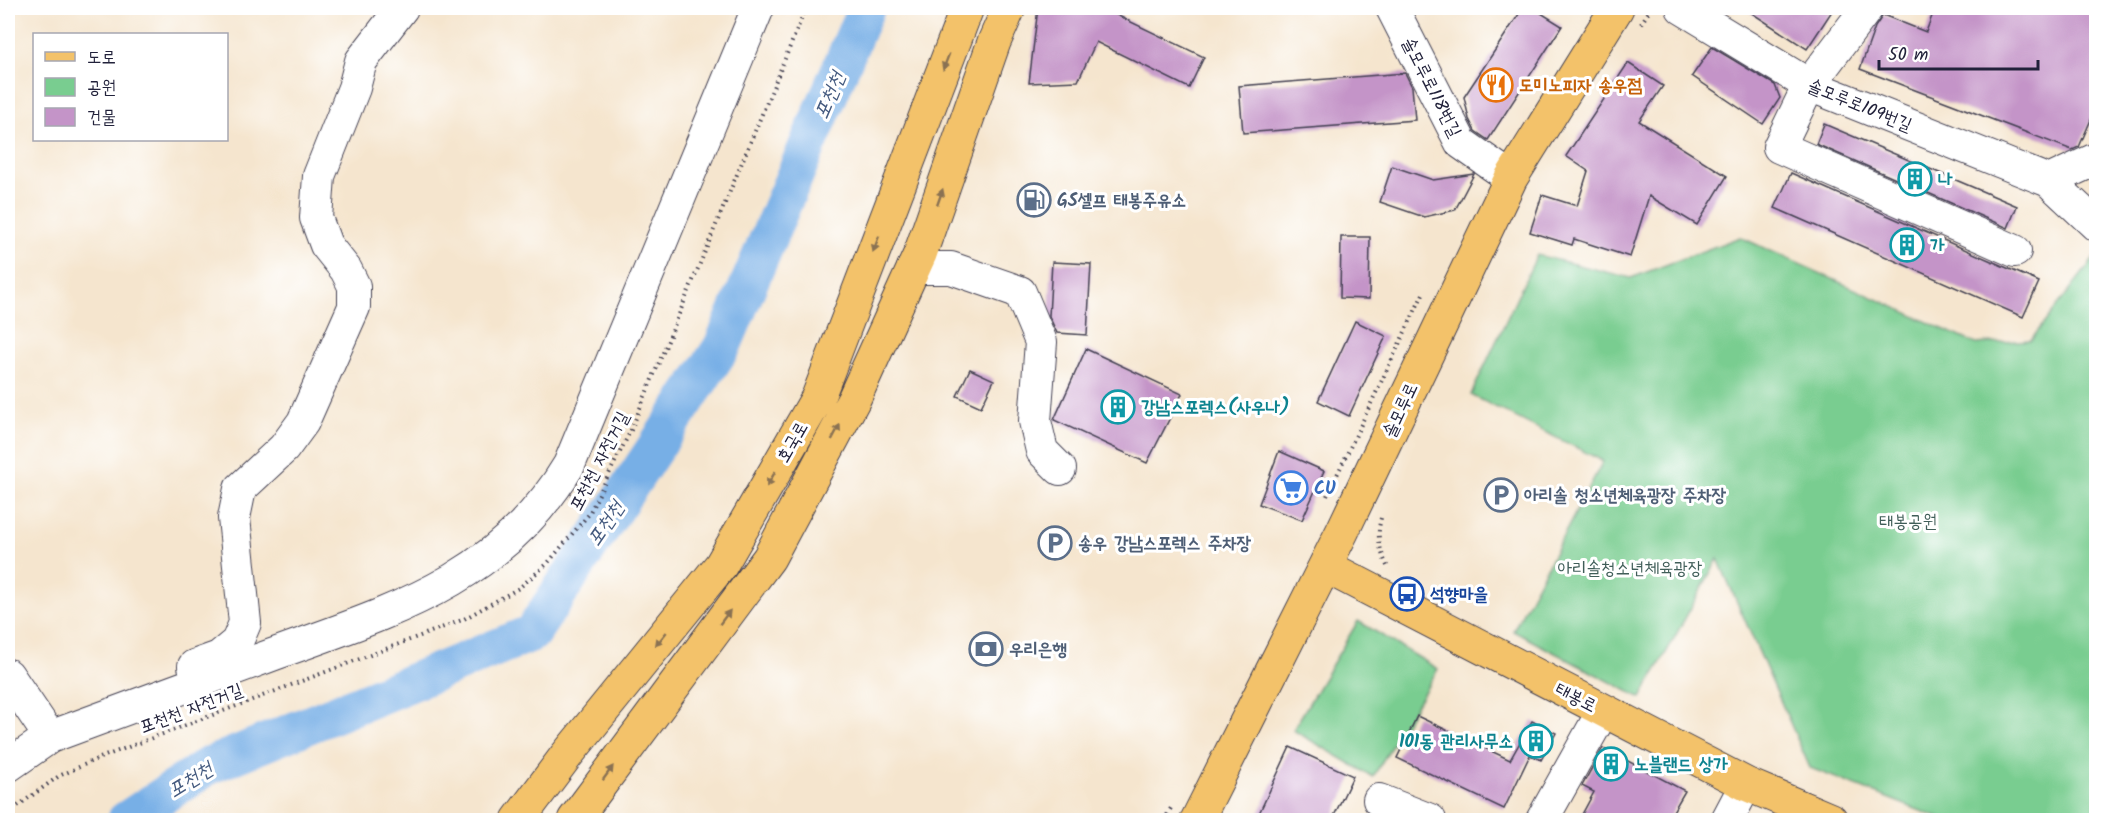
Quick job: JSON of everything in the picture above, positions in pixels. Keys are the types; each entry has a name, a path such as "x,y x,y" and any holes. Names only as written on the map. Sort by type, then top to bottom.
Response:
{"main road":[{"name":"호국로","path":"518,820 566,756 721,565 818,397 967,8"},
{"name":"호국로","path":"574,820 769,558 854,399 913,268 1009,8"},
{"name":"솔모루로","path":"1197,820 1325,566 1511,178 1617,8"},
{"name":"태봉로","path":"1325,566 1746,784 1831,820"}],"street":[{"path":"8,766 46,731 219,657 237,642 245,623 234,518 240,489 284,448 303,422 354,308 354,286 346,270 326,245 316,218 320,176 354,88 361,61 402,8"},
{"path":"46,731 380,615 444,587 472,569 536,513 569,465 758,8"},
{"name":"솔모루로118번길","path":"1392,8 1461,143 1511,178"},
{"name":"솔모루로109번길","path":"1682,8 1809,86 2049,181"},
{"path":"1867,8 1809,86 1779,147 2015,251"},
{"path":"2097,159 2049,181 2097,225"},
{"path":"913,268 951,268 1020,292 1041,342 1035,421 1037,431 1042,451 1060,470"},
{"path":"8,675 46,731"},
{"path":"1542,820 1603,711"},
{"path":"1727,820 1746,784"},
{"path":"1379,800 1430,820"}],"path":[{"name":"포천천 자전거길","path":"8,813 59,776 96,759 462,620 519,588 547,564 589,514 627,440 806,8"},
{"path":"1635,34 1651,8"},
{"path":"1385,509 1380,520 1380,550 1388,569 1396,576"}],"green space":[{"name":"태봉공원","path":"1740,237 1976,344 2031,340 2096,256 2096,820 1944,820 1810,768 1718,559 1641,698 1513,631 1603,461 1471,395 1537,255 1631,278"},
{"path":"1358,621 1438,669 1373,777 1293,730"}],"building":[{"path":"1038,8 1102,8 1204,57 1189,88 1096,42 1078,81 1029,83"},
{"path":"1523,8 1533,8 1562,26 1488,140 1475,131 1469,119 1464,97"},
{"path":"1744,8 1834,8 1807,49"},
{"path":"1935,8 2076,8 2097,16 2097,106 2079,147 2072,150 1860,69 1875,27 1883,15 1926,32"},
{"path":"1712,47 1775,85 1780,98 1763,124 1692,76"},
{"path":"1628,63 1663,86 1639,121 1727,176 1697,225 1649,196 1630,257 1574,239 1572,245 1530,232 1542,195 1577,206 1588,171 1566,156"},
{"path":"1405,73 1412,87 1415,120 1243,133 1239,86"},
{"name":"나","path":"1824,124 2017,206 2008,228 1816,144"},
{"path":"1392,166 1433,180 1474,174 1455,210 1424,217 1380,202"},
{"name":"가","path":"1791,173 2039,282 2023,317 1775,208"},
{"path":"1341,237 1370,237 1369,299 1340,298"},
{"path":"1052,262 1091,264 1087,335 1057,333 1049,316"},
{"path":"1355,321 1386,336 1349,416 1318,401"},
{"name":"강남스포렉스(사우나)","path":"1086,349 1182,394 1147,463 1054,420"},
{"path":"970,369 994,380 981,407 957,396"},
{"name":"CU","path":"1279,451 1324,471 1302,520 1259,504"},
{"path":"1417,716 1510,760 1532,721 1556,733 1541,760 1530,755 1504,809 1397,758"},
{"path":"1290,747 1353,776 1332,820 1256,820"},
{"name":"노블랜드 상가","path":"1603,748 1685,791 1668,820 1579,820 1594,792 1582,786"}],"waterway":[{"name":"포천천","path":"126,820 208,766 532,633 722,347 866,8"}],"place":[{"name":"도미노피자 송우점","path":"1496,85"},
{"name":"나","path":"1915,179"},
{"name":"GS셀프 태봉주유소","path":"1034,200"},
{"name":"가","path":"1907,245"},
{"name":"강남스포렉스(사우나)","path":"1118,407"},
{"name":"CU","path":"1291,488"},
{"name":"아리솔 청소년체육광장 주차장","path":"1501,495"},
{"name":"송우 강남스포렉스 주차장","path":"1055,543"},
{"name":"석향마을","path":"1407,594"},
{"name":"우리은행","path":"986,649"},
{"name":"101동 관리사무소","path":"1536,741"},
{"name":"노블랜드 상가","path":"1611,764"}],"park label":[{"name":"아리솔청소년체육광장","path":"1630,568"}]}
